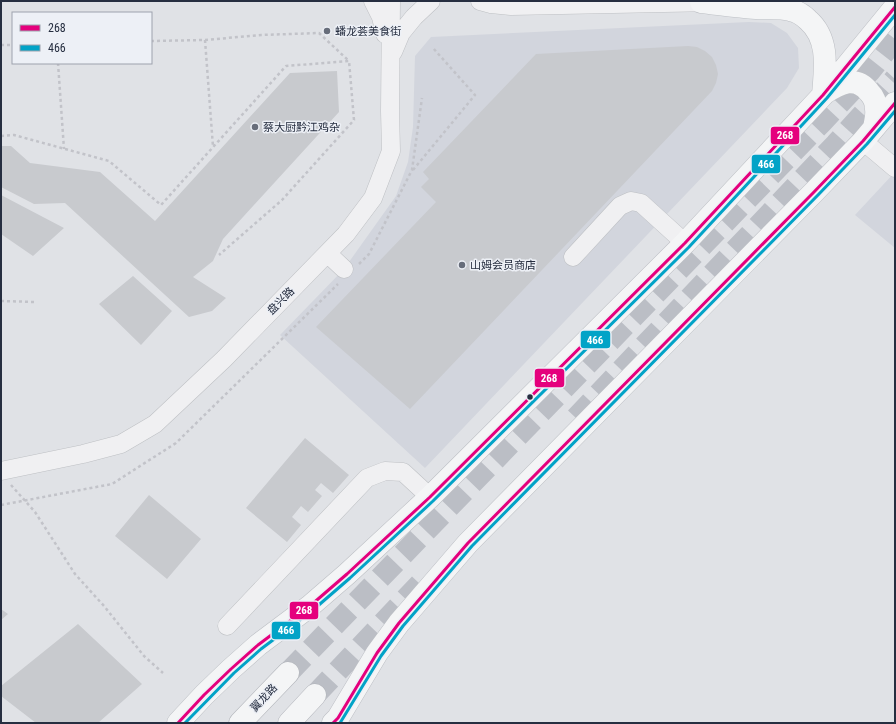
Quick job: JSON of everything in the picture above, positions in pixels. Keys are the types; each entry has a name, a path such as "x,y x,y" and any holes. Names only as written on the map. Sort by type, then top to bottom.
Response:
{"main road":[{"path":"701,2 754,8 789,9 802,15 813,24 817,30 824,49 826,65 822,95"},
{"path":"178,723 204,694 258,645 310,606 430,497 685,244 822,95 895,7"},
{"path":"822,95 836,85 851,82 859,84 868,90 874,98 877,110 868,134"},
{"path":"336,721 377,653 399,623 468,543 809,198 895,103"},
{"name":"翼龙路","path":"240,723 288,673"},
{"path":"289,723 315,695"}],"street":[{"path":"373,1 381,17 391,56"},
{"name":"盘兴路","path":"3,475 121,444 155,424 224,358 346,234 373,198 391,151 391,1"},
{"path":"391,56 401,33 414,17 432,1"},
{"path":"480,1 491,4 511,6 745,1"},
{"path":"868,134 895,168"},
{"path":"573,257 620,206 631,201 641,203 685,244"},
{"path":"328,254 344,269"},
{"path":"227,626 367,478 385,471 403,472 430,497"}],"path":[{"path":"152,41 205,40 261,35 319,33 349,61 354,120 282,200 219,255"},
{"path":"205,40 213,147"},
{"path":"1,45 12,45"},
{"path":"412,170 475,95 433,48"},
{"path":"1,136 14,136 109,161 161,205 286,66 349,61"},
{"path":"58,64 64,149"},
{"path":"1,301 35,302"},
{"path":"3,475 36,512 74,574 104,606 144,656 163,673"}],"shaded area":[{"path":"749,22 771,23 787,33 798,48 799,68 787,88 425,468 280,335 344,269 396,196 408,162 413,127 415,56 431,37"},
{"path":"895,172 895,248 855,215"}],"building":[{"name":"山姆会员商店","path":"688,46 697,47 712,57 718,74 712,91 410,409 316,327 436,202 421,187 429,179 423,172 536,54"},
{"path":"337,71 339,112 223,239 213,261 193,277 226,298 212,311 189,317 65,203 34,204 1,187 1,146 11,146 30,163 100,172 155,221 290,73"},
{"path":"1,195 64,228 33,256 1,234"},
{"path":"133,276 172,311 141,345 99,304"},
{"path":"305,438 349,475 333,493 321,483 315,490 322,496 308,512 301,506 292,517 301,525 287,542 246,508"},
{"path":"149,495 201,539 167,579 115,536"},
{"path":"1,609 8,614 1,620"},
{"path":"78,624 142,684 98,723 36,723 1,696 1,686"}],"tunnel":[{"path":"288,673 822,122 870,71 895,39"},
{"path":"576,418 836,144 895,79"},
{"path":"315,695 420,584"}],"transit line":[{"name":"268","path":"178,723 231,669 258,645 310,606 430,497 685,243 823,95 895,7"},
{"name":"466","path":"185,723 234,673 261,649 313,610 433,501 689,247 827,98 895,15"},
{"name":"268","path":"333,723 338,718 377,653 399,623 468,543 814,192 863,141 895,103"},
{"name":"466","path":"340,723 381,656 403,626 472,546 818,195 867,144 895,111"}],"place":[{"name":"蟠龙荟美食街","path":"327,31"},
{"name":"蔡大厨黔江鸡杂","path":"255,127"},
{"name":"山姆会员商店","path":"462,265"}]}
